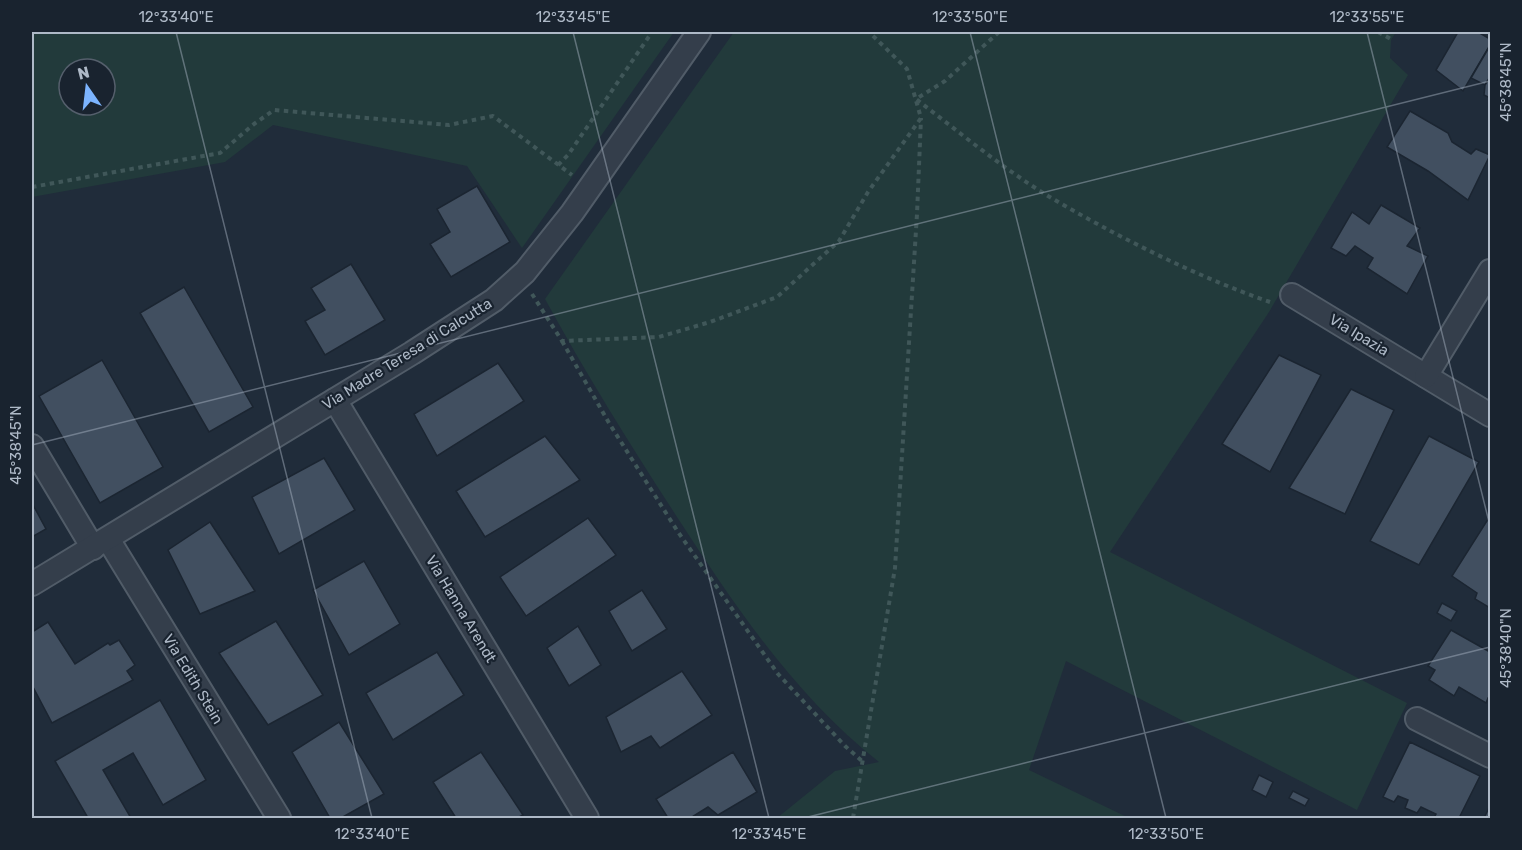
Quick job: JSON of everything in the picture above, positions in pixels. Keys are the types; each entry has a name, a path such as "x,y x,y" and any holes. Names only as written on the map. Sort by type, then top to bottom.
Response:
{"street":[{"name":"Via Madre Teresa di Calcutta","path":"32,584 335,400 494,300 525,272 572,213 699,32"},
{"path":"1426,376 1491,271"},
{"name":"Via Ipazia","path":"1284,299 1426,376 1491,415"},
{"name":"Via Hanna Arendt","path":"335,400 587,819"},
{"name":"Via Edith Stein","path":"32,446 100,543 279,819"},
{"path":"1417,719 1491,756"}],"path":[{"path":"558,165 568,155 652,32"},
{"path":"853,819 895,568 921,118 907,69 869,32"},
{"path":"915,99 945,81 999,32"},
{"path":"1378,32 1391,39"},
{"path":"915,99 978,148 1048,195 1157,254 1232,288 1284,299"},
{"path":"562,341 659,337 710,322 777,297 839,241 868,192 921,118"},
{"path":"527,286 678,532 778,674 844,746 863,762"}],"green space":[{"path":"32,32 674,32 522,248 467,166 273,125 225,162 32,197"},
{"path":"734,32 1396,32 1391,40 1390,58 1408,75 1269,312 1110,552 1407,703 1357,810 1066,661 1029,770 1129,818 777,818 835,771 879,762 849,736 793,679 744,616 643,464 545,299"}],"building":[{"path":"1458,32 1478,32 1490,39 1490,45 1463,91 1436,70"},
{"path":"1488,49 1490,50 1490,77 1485,85 1471,78"},
{"path":"1490,77 1490,98 1484,95 1485,85"},
{"path":"1410,111 1448,133 1452,142 1471,154 1476,149 1490,155 1468,200 1428,171 1387,147"},
{"path":"477,186 510,242 451,277 430,244 450,232 437,209"},
{"path":"1381,205 1420,228 1407,246 1428,256 1407,294 1367,268 1373,258 1355,246 1346,256 1331,248 1352,212 1369,224"},
{"path":"351,264 385,320 325,355 305,321 325,310 311,288"},
{"path":"184,287 253,407 209,432 140,313"},
{"path":"1279,355 1321,375 1270,472 1222,444"},
{"path":"102,360 163,467 100,503 39,396"},
{"path":"498,363 524,401 437,456 414,414"},
{"path":"1351,389 1394,410 1345,514 1289,488"},
{"path":"545,436 580,480 485,537 456,491"},
{"path":"1429,436 1479,462 1419,565 1370,541"},
{"path":"324,458 355,510 279,554 252,497"},
{"path":"32,503 46,529 32,537"},
{"path":"1490,516 1490,608 1475,599 1477,593 1452,576"},
{"path":"588,518 616,555 526,616 500,577"},
{"path":"210,522 255,591 200,614 168,550"},
{"path":"364,561 400,624 349,655 313,590"},
{"path":"642,590 667,629 632,651 609,611"},
{"path":"1442,603 1457,611 1451,621 1437,613"},
{"path":"276,621 323,695 268,725 219,653"},
{"path":"48,622 75,664 108,643 110,645 119,640 135,665 127,671 133,680 52,723 32,685 32,632"},
{"path":"578,626 601,665 569,686 547,648"},
{"path":"1451,630 1490,652 1490,699 1488,698 1486,703 1459,687 1454,696 1429,680 1435,670 1428,666"},
{"path":"437,652 464,695 393,740 366,693"},
{"path":"682,671 712,715 660,748 651,736 621,752 606,717"},
{"path":"160,700 206,780 163,805 133,753 103,770 131,818 88,818 55,761"},
{"path":"339,722 384,794 341,818 330,818 292,752"},
{"path":"1410,742 1480,776 1459,818 1434,818 1436,814 1421,807 1417,813 1405,808 1408,800 1398,796 1394,802 1383,797"},
{"path":"481,752 523,815 517,818 456,818 433,782"},
{"path":"733,752 757,792 718,815 708,807 692,818 668,818 656,799"},
{"path":"1259,775 1273,782 1266,797 1252,790"},
{"path":"1293,791 1309,799 1305,806 1289,798"},
{"path":"1490,806 1490,818 1484,818"}]}
